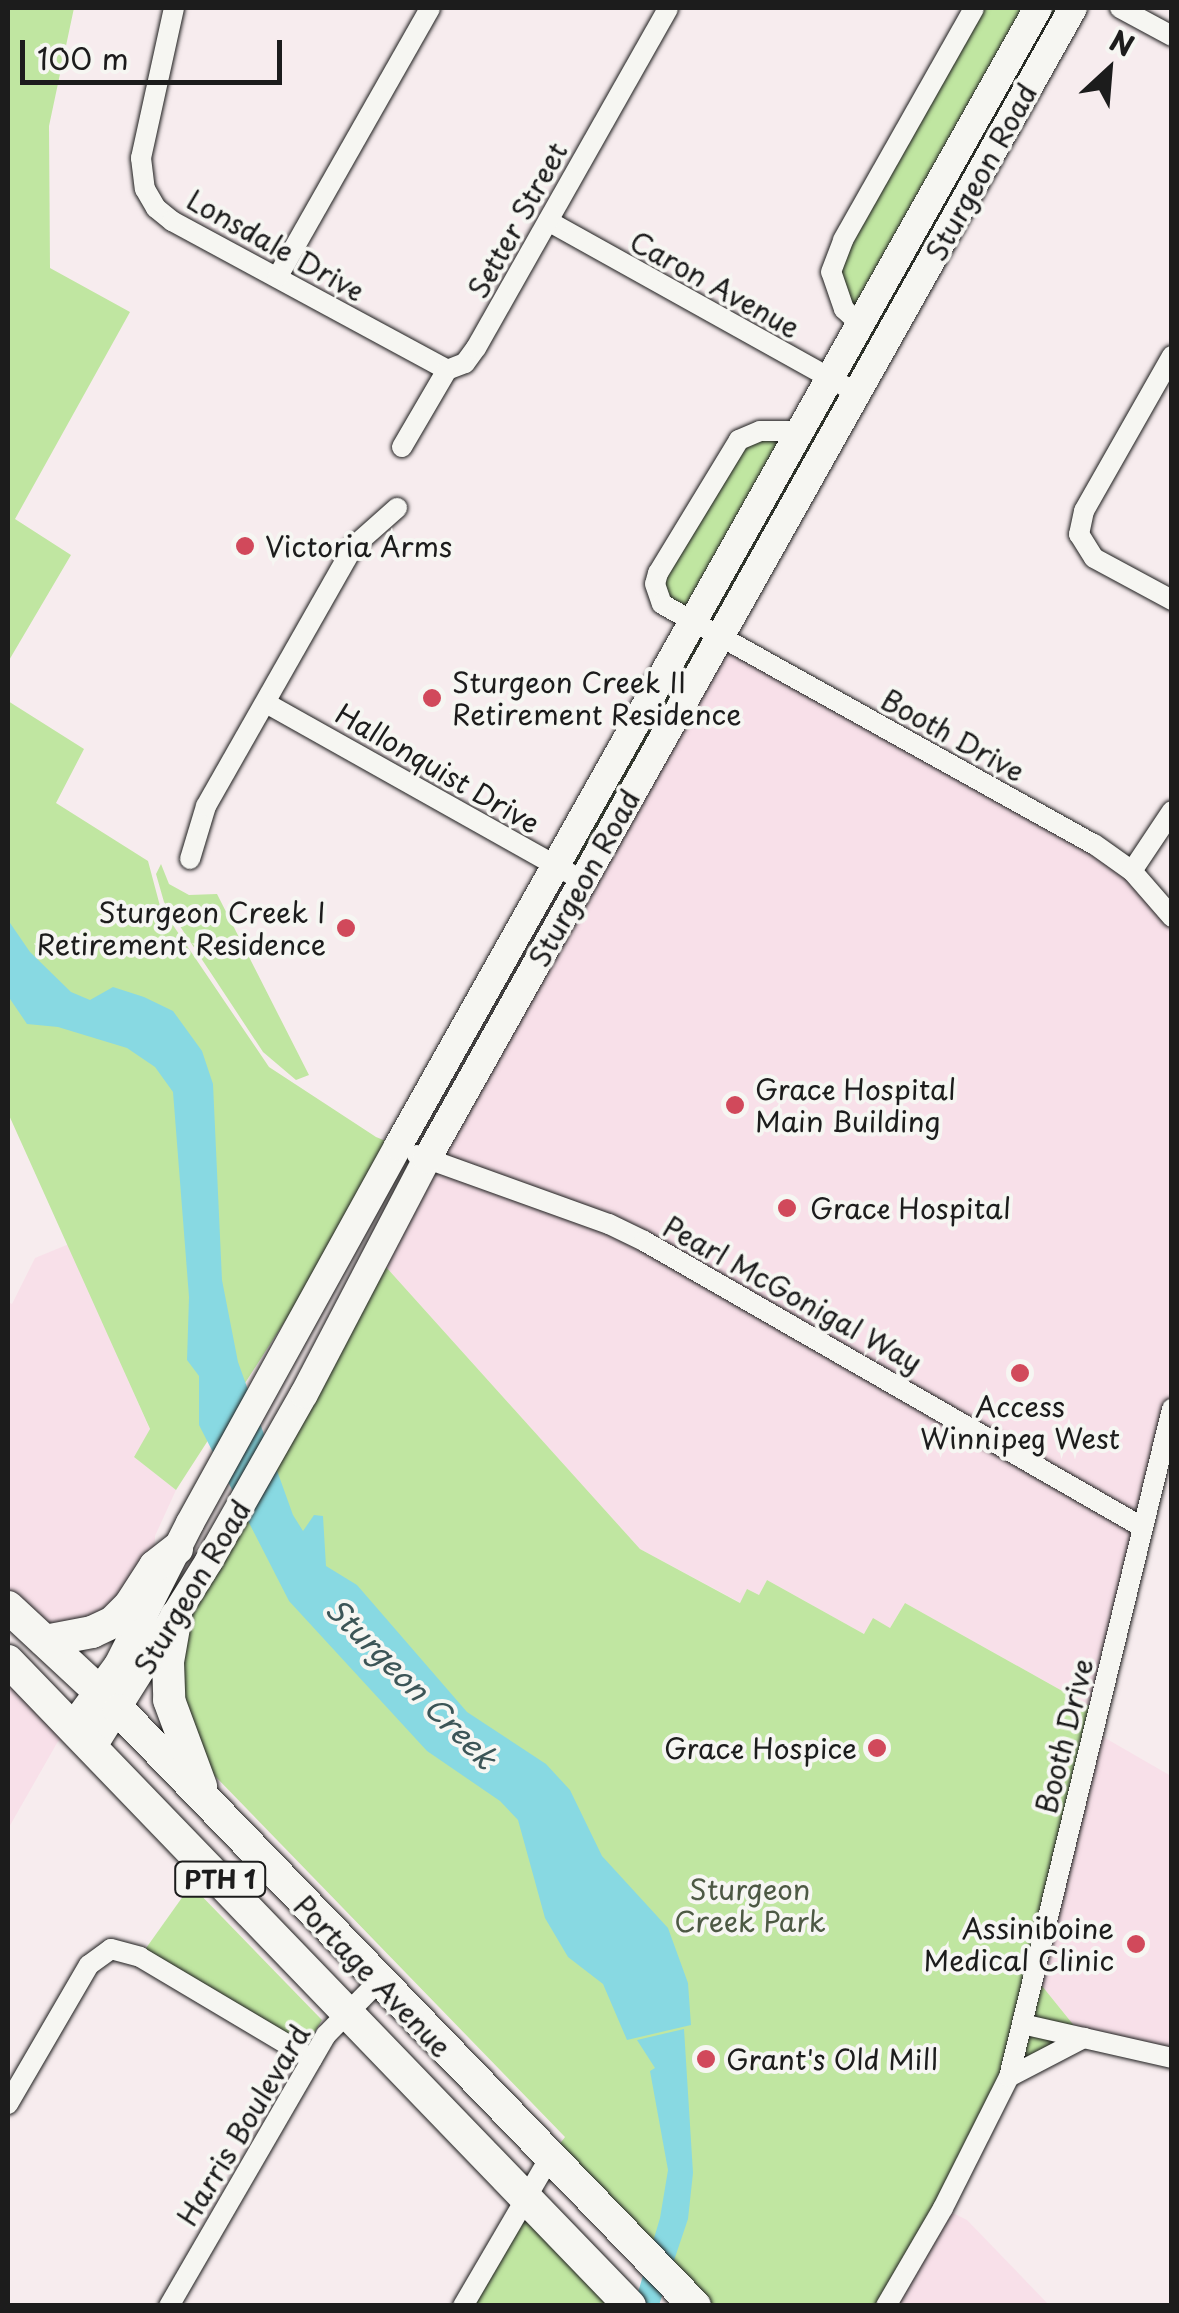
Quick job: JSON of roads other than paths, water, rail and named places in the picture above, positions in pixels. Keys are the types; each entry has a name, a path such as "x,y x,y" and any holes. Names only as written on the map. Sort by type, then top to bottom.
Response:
{"highway":[{"path":"45,1641 92,1632 113,1622 130,1606 155,1566 184,1536"},
{"name":"Portage Avenue","path":"8,1607 109,1701 695,2306"},
{"path":"176,1616 168,1662 169,1700 210,1809"},
{"name":"Portage Avenue","path":"8,1660 630,2306"}],"main road":[{"name":"Sturgeon Road","path":"109,1701 142,1620 184,1536 282,1357 1038,8"},
{"name":"Sturgeon Road","path":"83,1736 176,1616 209,1561 304,1394 426,1159 1073,8"}],"street":[{"name":"Lonsdale Drive","path":"174,8 141,158 145,190 156,208 172,221 447,370"},
{"path":"278,276 430,8"},
{"name":"Setter Street","path":"402,447 447,370 465,363 476,348 668,8"},
{"path":"860,324 844,310 831,272 842,240 974,8"},
{"path":"1120,8 1172,36"},
{"name":"Caron Avenue","path":"548,221 857,393"},
{"path":"1172,356 1084,511 1079,534 1094,558 1172,600"},
{"path":"692,623 662,604 655,584 658,573 739,440 760,431 800,431"},
{"path":"190,859 206,806 353,547 396,508"},
{"name":"Booth Drive","path":"692,623 1094,844 1132,871 1172,917"},
{"name":"Hallonquist Drive","path":"266,702 582,881"},
{"path":"1132,871 1172,811"},
{"name":"Pearl McGonigal Way","path":"398,1146 609,1224 644,1241 1142,1528"},
{"name":"Booth Drive","path":"886,2306 943,2208 1009,2076 1172,1409"},
{"path":"8,2104 88,1965 110,1949 140,1957 312,2059"},
{"name":"Harris Boulevard","path":"169,2306 326,2035 378,1982"},
{"path":"1022,2024 1172,2058"},
{"path":"1009,2076 1084,2038"},
{"path":"463,2306 550,2156"}],"water":[{"name":"Sturgeon Creek","path":"8,920 30,952 71,992 90,1000 113,987 144,997 173,1011 202,1051 213,1084 222,1280 238,1362 293,1515 303,1531 314,1515 323,1516 326,1566 357,1585 467,1712 546,1764 570,1790 602,1856 668,1928 688,1983 691,2025 627,2040 603,1984 568,1957 545,1918 518,1820 500,1801 427,1751 289,1601 199,1425 199,1376 187,1360 189,1297 173,1092 155,1067 127,1048 58,1027 27,1024 8,996"},
{"path":"684,2029 693,2173 688,2219 659,2305 634,2306 660,2218 668,2170 650,2071 655,2068 637,2040"}],"place":[{"name":"Victoria Arms","path":"245,546"},
{"name":"Sturgeon Creek II Retirement Residence","path":"432,698"},
{"name":"Sturgeon Creek I Retirement Residence","path":"346,928"},
{"name":"Grace Hospital Main Building","path":"735,1105"},
{"name":"Grace Hospital","path":"787,1208"},
{"name":"Access Winnipeg West","path":"1020,1373"},
{"name":"Grace Hospice","path":"877,1748"},
{"name":"Assiniboine Medical Clinic","path":"1136,1944"},
{"name":"Grant's Old Mill","path":"706,2059"}],"park label":[{"name":"Sturgeon Creek Park","path":"750,1905"}]}
